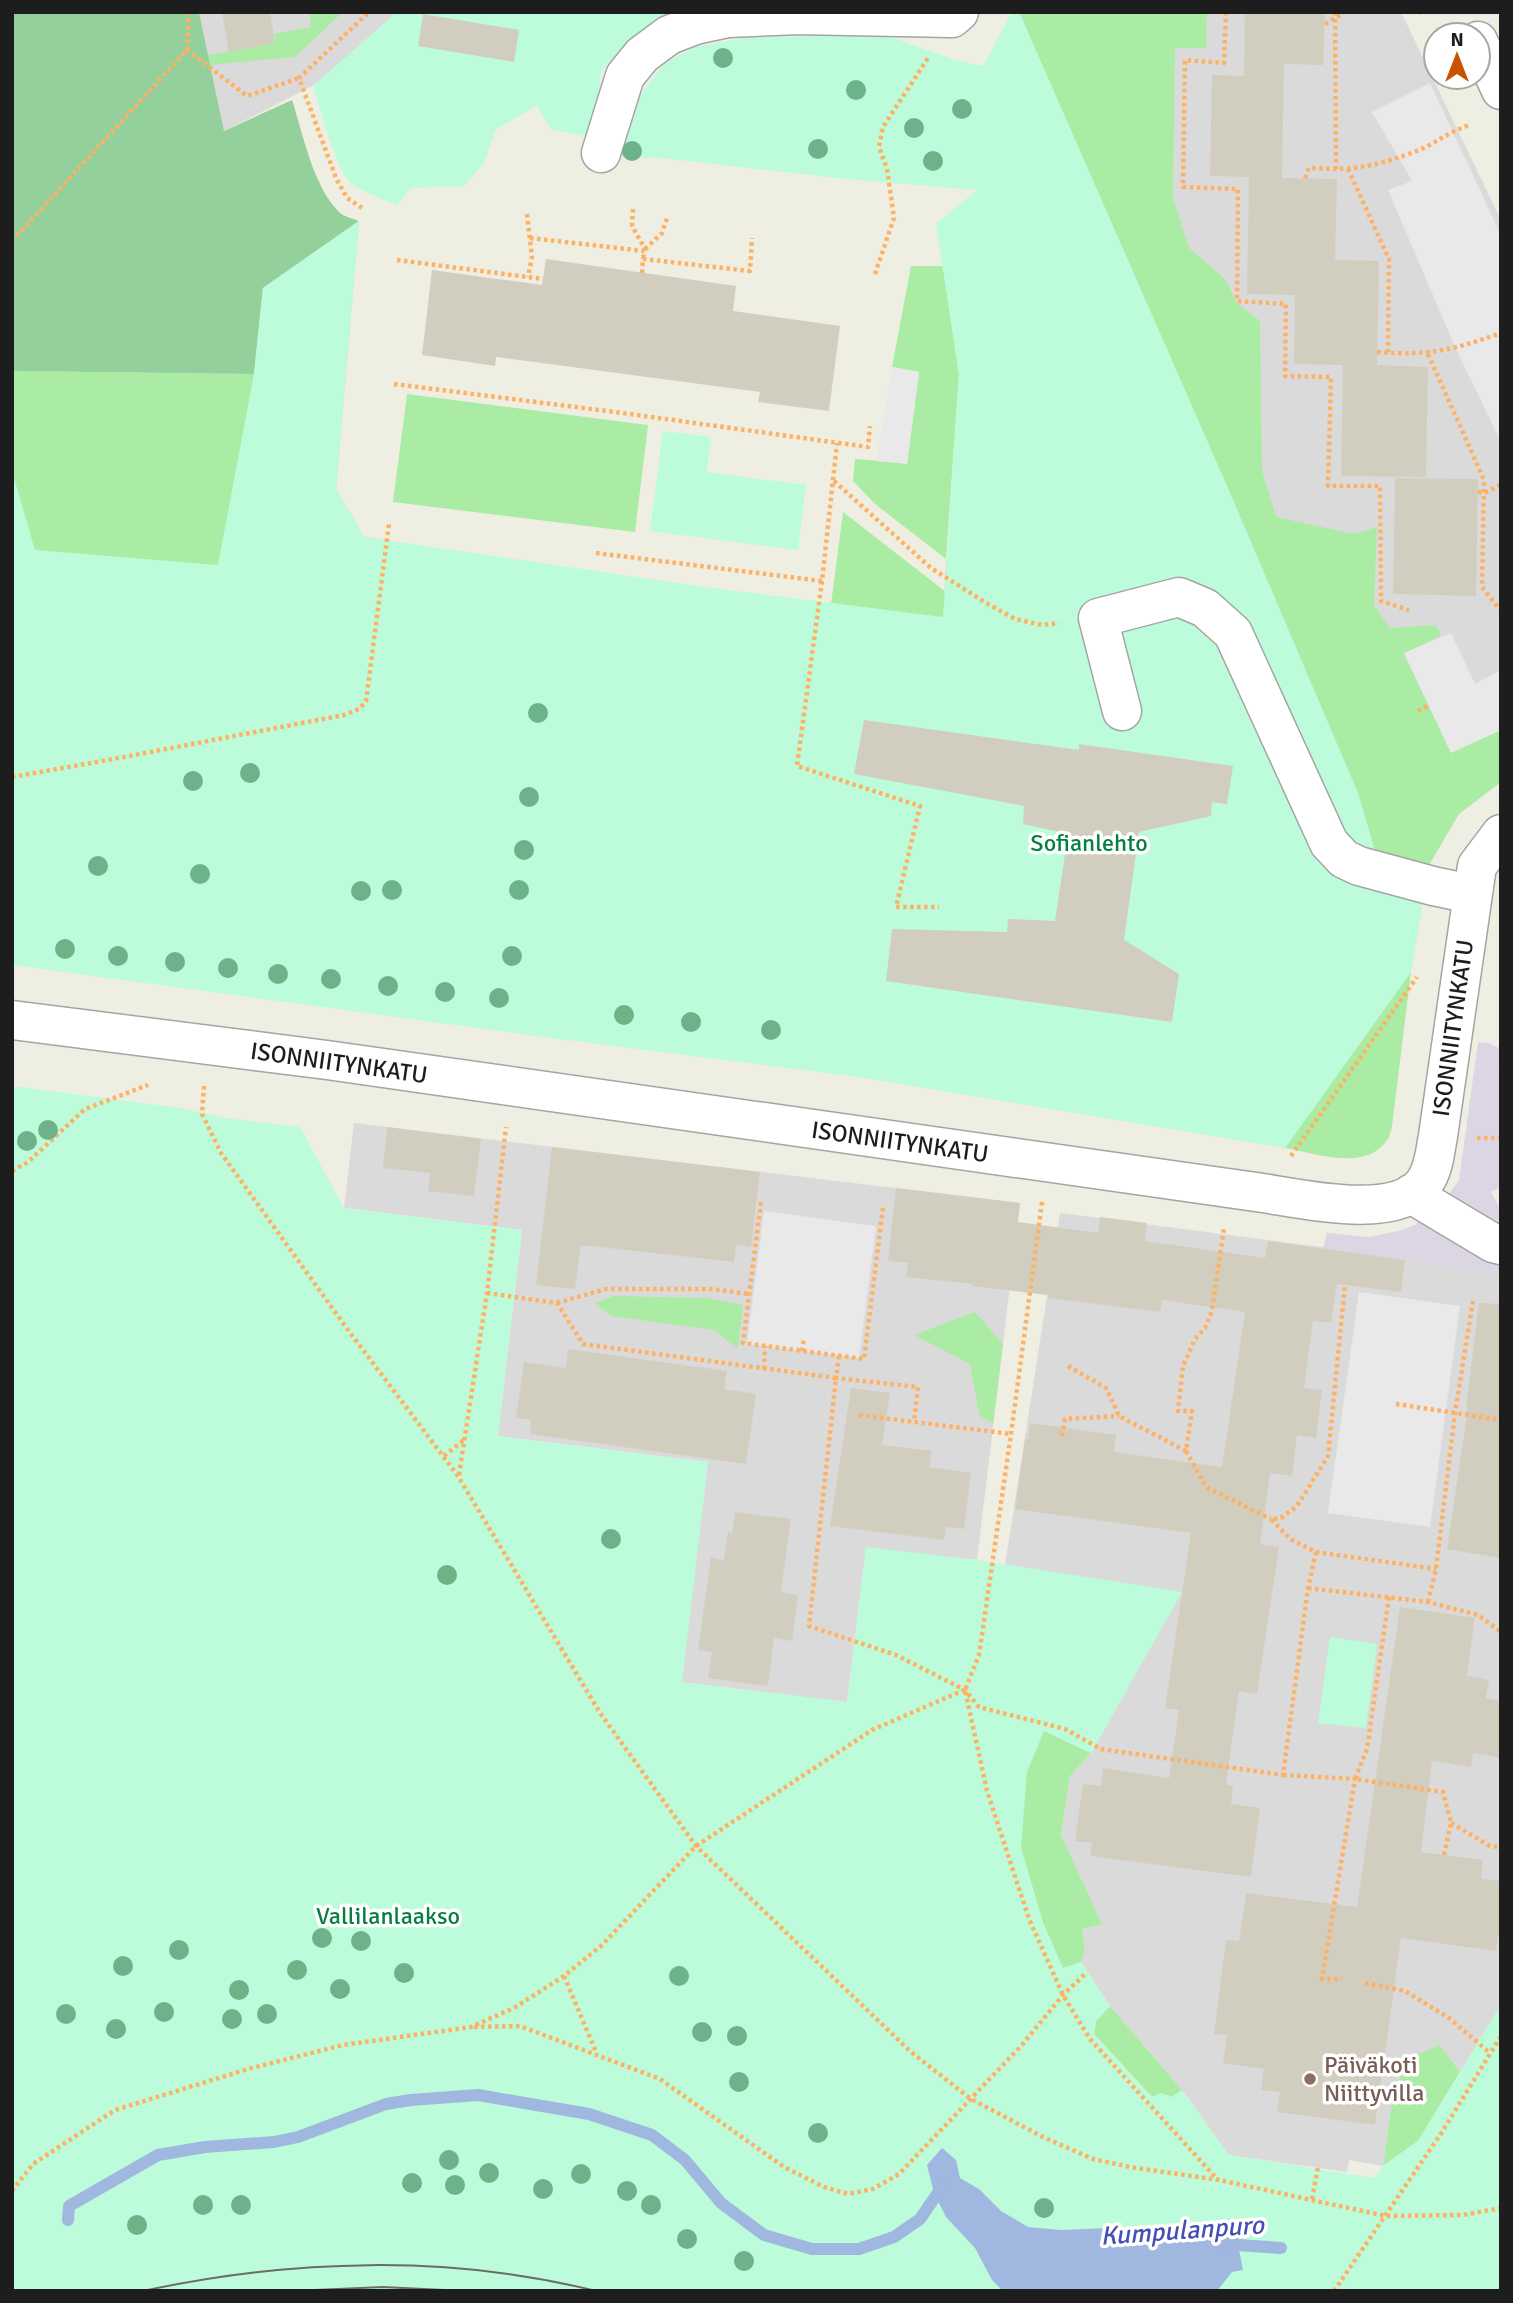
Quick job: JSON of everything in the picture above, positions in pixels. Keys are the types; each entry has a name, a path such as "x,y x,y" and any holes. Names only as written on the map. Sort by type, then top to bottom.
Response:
{"street":[{"path":"601,153 625,76 642,55 669,35 695,25 727,18 955,15"},
{"path":"1122,711 1098,618 1179,597 1205,608 1233,633 1329,843 1344,859 1359,866 1433,887 1471,894"},
{"name":"ISONNIITYNKATU","path":"12,1020 327,1060 1050,1175 1353,1205 1382,1204 1411,1194 1424,1183 1432,1165 1476,866 1501,834"},
{"path":"1411,1194 1493,1243 1501,1245"}],"path":[{"path":"12,241 187,50 189,12"},
{"path":"187,50 247,96 299,78 369,12"},
{"path":"1226,12 1224,62 1185,60 1183,187 1238,189 1237,301 1286,304 1285,376 1331,377 1328,486 1380,486 1381,601 1409,610"},
{"path":"1325,24 1336,14 1345,12"},
{"path":"1336,14 1336,169"},
{"path":"875,274 894,218 887,169 879,147 883,127 955,15"},
{"path":"299,78 335,178 346,198 362,208"},
{"path":"1305,178 1308,168 1348,169 1398,158 1470,125"},
{"path":"1348,169 1389,258 1388,353"},
{"path":"633,209 632,226 644,250 642,273"},
{"path":"527,214 532,257 528,277"},
{"path":"530,238 644,250 662,233 667,218"},
{"path":"643,259 750,271 752,239"},
{"path":"397,260 543,279"},
{"path":"1377,352 1428,354 1456,349 1501,333"},
{"path":"1428,354 1484,480 1481,493 1482,587 1501,611"},
{"path":"394,384 868,447 870,426"},
{"path":"837,443 797,766 920,806 896,906 939,906"},
{"path":"834,481 932,568 1015,619 1043,625 1098,618"},
{"path":"1481,493 1501,485"},
{"path":"12,776 225,738 344,715 359,709 366,701 389,524"},
{"path":"597,553 822,581"},
{"path":"1418,711 1430,705"},
{"path":"1289,1160 1420,973"},
{"path":"209,1046 202,1114 221,1153 348,1330 458,1476 600,1713 696,1846 911,2052 971,2099 1043,2137 1093,2159 1219,2180 1387,2216 1463,2215 1501,2208"},
{"path":"12,1171 28,1162 85,1109 148,1085"},
{"path":"458,1476 487,1293 506,1128"},
{"path":"1477,1138 1501,1138"},
{"path":"1050,1175 979,1655 965,1690 987,1791 1029,1919 1062,1995 1090,2039 1219,2180"},
{"path":"761,1202 743,1343 864,1359 883,1208"},
{"path":"1186,1451 1192,1412 1178,1411 1183,1366 1212,1311 1225,1224"},
{"path":"1272,1520 1281,1518 1297,1506 1328,1456 1345,1285"},
{"path":"487,1293 557,1303 606,1289 711,1289 748,1294"},
{"path":"1428,1602 1436,1569 1455,1413 1473,1301"},
{"path":"557,1303 583,1344 918,1387 914,1422"},
{"path":"802,1351 804,1338"},
{"path":"764,1368 765,1346"},
{"path":"839,1356 809,1626 896,1655 965,1690 979,1707 1065,1729 1101,1749 1283,1775 1355,1779 1443,1792 1451,1823 1444,1855"},
{"path":"1068,1366 1106,1388 1119,1416"},
{"path":"1396,1404 1501,1420"},
{"path":"859,1415 1011,1434"},
{"path":"1062,1436 1065,1419 1119,1416 1186,1451 1206,1487 1272,1520 1290,1539 1316,1552 1436,1569"},
{"path":"444,1456 465,1439"},
{"path":"1283,1775 1308,1588 1316,1552"},
{"path":"1308,1588 1428,1602 1478,1615 1501,1632"},
{"path":"1342,1979 1322,1979 1355,1779 1367,1749 1389,1597"},
{"path":"471,2027 514,2008 564,1976 602,1945 696,1846 872,1730 965,1690"},
{"path":"1451,1823 1490,1846 1501,1847"},
{"path":"12,2192 33,2164 115,2110 248,2069 343,2045 471,2027 520,2026 660,2079 784,2167 824,2188 848,2194 873,2189 899,2174 1022,2045 1062,1995 1086,1973"},
{"path":"564,1976 596,2053"},
{"path":"1365,1983 1405,1991 1449,2018 1490,2053"},
{"path":"1334,2291 1387,2216 1501,2036"},
{"path":"1312,2199 1318,2167"}],"shaded area":[{"path":"199,12 397,12 318,83 224,131"},
{"path":"1019,12 1401,12 1422,56 1422,91 1439,91 1501,220 1501,730 1429,865 1411,972 1285,1148 1102,1117 943,617 946,559 1233,499"},
{"path":"1422,87 1422,91 1434,91 1501,235 1501,442 1456,349 1388,190 1412,181 1372,112"},
{"path":"892,367 919,372 907,464 876,461"},
{"path":"1451,633 1475,684 1501,670 1501,730 1451,753 1404,653"},
{"path":"1478,1042 1489,1043 1501,1049 1501,1068 1498,1070 1501,1076 1501,1187 1491,1192 1501,1210 1501,1274 1323,1248 1327,1233 1369,1237 1415,1225 1446,1198 1459,1180"},
{"path":"354,1123 1020,1203 977,1560 866,1548 847,1702 681,1682 708,1462 498,1436 522,1230 344,1208"},
{"path":"764,1211 876,1226 859,1358 747,1344"},
{"path":"1060,1213 1501,1270 1501,2005 1460,2072 1440,2045 1391,2108 1383,2166 1349,2160 1347,2172 1229,2155 1182,2090 1110,2006 1081,1962 1085,1950 1082,1929 1101,1924 1061,1835 1070,1776 1091,1753 1181,1593 1005,1565"},
{"path":"1359,1292 1460,1306 1430,1527 1328,1513"}],"green space":[{"path":"12,12 199,12 224,131 292,100 322,188 339,212 359,221 263,288 254,374 12,371"},
{"path":"309,12 343,12 295,57 210,65 208,55 275,43 274,34 311,27"},
{"path":"397,12 677,12 657,18 621,48 601,72 593,138 551,129 537,106 496,129 484,163 464,186 411,188 397,205 353,185 343,173 313,86"},
{"name":"Sofianlehto","path":"1012,12 1019,12 1233,500 1358,793 1375,851 1429,865 1411,972 1285,1148 858,1077 12,965 12,471 35,550 218,565 254,374 263,288 359,221 336,489 364,537 705,587 943,617 959,374 936,224 977,190 847,179 661,158 620,157 640,95 665,63 695,47 750,37 885,35 955,60 983,66"},
{"path":"1019,12 1207,12 1206,48 1175,48 1173,198 1189,248 1225,279 1237,303 1260,321 1262,470 1276,517 1354,534 1377,527 1374,605 1390,628 1436,625 1441,635 1404,654 1451,752 1501,730 1501,782 1459,814 1429,865 1375,851 1358,793"},
{"path":"359,221 336,489 364,537 378,539 12,768 12,371 253,374"},
{"path":"911,266 943,266 959,374 946,559 875,504 853,481 855,459 907,463 919,372 892,367"},
{"path":"407,394 648,425 635,532 393,502"},
{"path":"663,431 711,437 707,472 806,485 798,550 650,531"},
{"path":"843,512 969,610 814,735"},
{"path":"1411,972 1392,1125 1385,1143 1364,1156 1351,1158 1323,1156 1285,1148"},
{"name":"Vallilanlaakso","path":"12,1086 300,1127 344,1208 522,1230 498,1436 708,1462 682,1682 847,1702 866,1547 977,1560 1182,1592 1091,1753 1044,1731 1027,1772 1021,1848 1043,1923 1063,1968 1081,1962 1110,2006 1096,2021 1094,2035 1152,2097 1161,2093 1172,2097 1182,2090 1229,2155 1374,2178 1383,2166 1418,2141 1501,2005 1501,2291 12,2291"},
{"path":"613,1296 708,1298 743,1305 738,1349 714,1330 611,1316 595,1303"},
{"path":"975,1312 1003,1344 993,1424 979,1415 970,1364 914,1335"},
{"path":"1330,1637 1377,1644 1366,1728 1318,1723"},
{"path":"990,1716 1043,1730 1091,1753 1070,1776 1061,1835 1102,1924 1082,1929 1085,1950 1081,1962 1063,1969 1043,1923 1021,1848"},
{"path":"1110,2006 1182,2090 1172,2097 1152,2097 1094,2034 1096,2021"},
{"path":"1440,2045 1460,2072 1418,2141 1383,2166 1391,2108 1406,2059"}],"water":[{"path":"942,2148 956,2160 960,2178 979,2189 1001,2211 1028,2227 1061,2230 1241,2230 1238,2245 1243,2270 1232,2272 1217,2291 1003,2291 992,2280 975,2248 946,2217 934,2193 927,2165"}],"building":[{"path":"222,12 270,12 275,43 229,52"},
{"path":"1245,12 1325,12 1323,65 1284,64 1282,178 1337,179 1335,260 1379,261 1377,365 1428,367 1426,477 1341,476 1343,365 1294,364 1295,295 1247,294 1249,177 1210,176 1212,75 1244,76"},
{"path":"423,14 519,30 514,62 418,46"},
{"path":"546,259 736,286 733,311 840,326 829,411 758,402 760,392 496,357 495,366 422,355 432,270 542,285"},
{"path":"1395,478 1478,479 1476,596 1393,594"},
{"path":"864,720 1079,750 1079,744 1233,766 1227,804 1212,802 1211,816 1139,832 1124,940 1179,974 1172,1022 886,981 892,929 1007,932 1008,919 1055,921 1068,834 1023,824 1024,806 854,774"},
{"path":"387,1127 481,1139 474,1196 428,1191 430,1173 383,1168"},
{"path":"552,1147 760,1172 751,1247 736,1245 734,1262 581,1245 575,1289 536,1285"},
{"path":"896,1188 1020,1203 1018,1222 1098,1233 1100,1217 1147,1223 1145,1241 1265,1258 1268,1241 1405,1260 1401,1292 1337,1284 1331,1323 1313,1321 1304,1388 1322,1390 1316,1438 1297,1435 1292,1476 1270,1473 1260,1544 1279,1547 1257,1694 1239,1691 1226,1784 1233,1786 1231,1804 1260,1808 1251,1877 1090,1856 1092,1843 1075,1841 1083,1784 1101,1786 1103,1768 1169,1778 1179,1710 1165,1708 1191,1533 1015,1509 1025,1439 1028,1439 1030,1423 1116,1435 1114,1452 1222,1467 1245,1312 1162,1300 1160,1312 1048,1298 1048,1295 973,1284 906,1277 908,1263 888,1261"},
{"path":"1479,1303 1501,1304 1501,1558 1447,1549 1468,1408"},
{"path":"568,1349 727,1371 724,1389 756,1394 746,1464 530,1434 531,1420 516,1418 524,1362 566,1368"},
{"path":"851,1388 890,1393 882,1445 932,1451 929,1467 971,1473 964,1529 946,1527 944,1540 830,1526"},
{"path":"735,1512 791,1519 781,1592 798,1595 792,1641 774,1638 768,1686 708,1678 712,1652 698,1650 711,1557 724,1560 728,1532 732,1533"},
{"path":"1400,1607 1475,1618 1467,1676 1489,1680 1486,1698 1501,1701 1501,1758 1473,1753 1471,1767 1432,1761 1421,1852 1483,1860 1481,1879 1501,1881 1501,1937 1498,1936 1496,1951 1401,1938 1375,2125 1277,2112 1280,2092 1261,2090 1264,2069 1223,2063 1227,2035 1214,2034 1226,1940 1239,1941 1246,1893 1357,1907"}],"waterway":[{"name":"Kumpulanpuro","path":"68,2220 69,2206 158,2155 205,2147 274,2142 298,2137 386,2104 478,2095 589,2114 652,2135 685,2160 721,2203 764,2235 812,2249 859,2249 894,2237 920,2219 944,2184"},
{"name":"Kumpulanpuro","path":"1223,2249 1238,2245 1281,2248"}],"tram line":[{"path":"143,2291 256,2272 370,2265 484,2271 596,2291"},
{"path":"292,2291 383,2287 464,2291"}],"place":[{"name":"Päiväkoti Niittyvilla","path":"1310,2079"}]}
